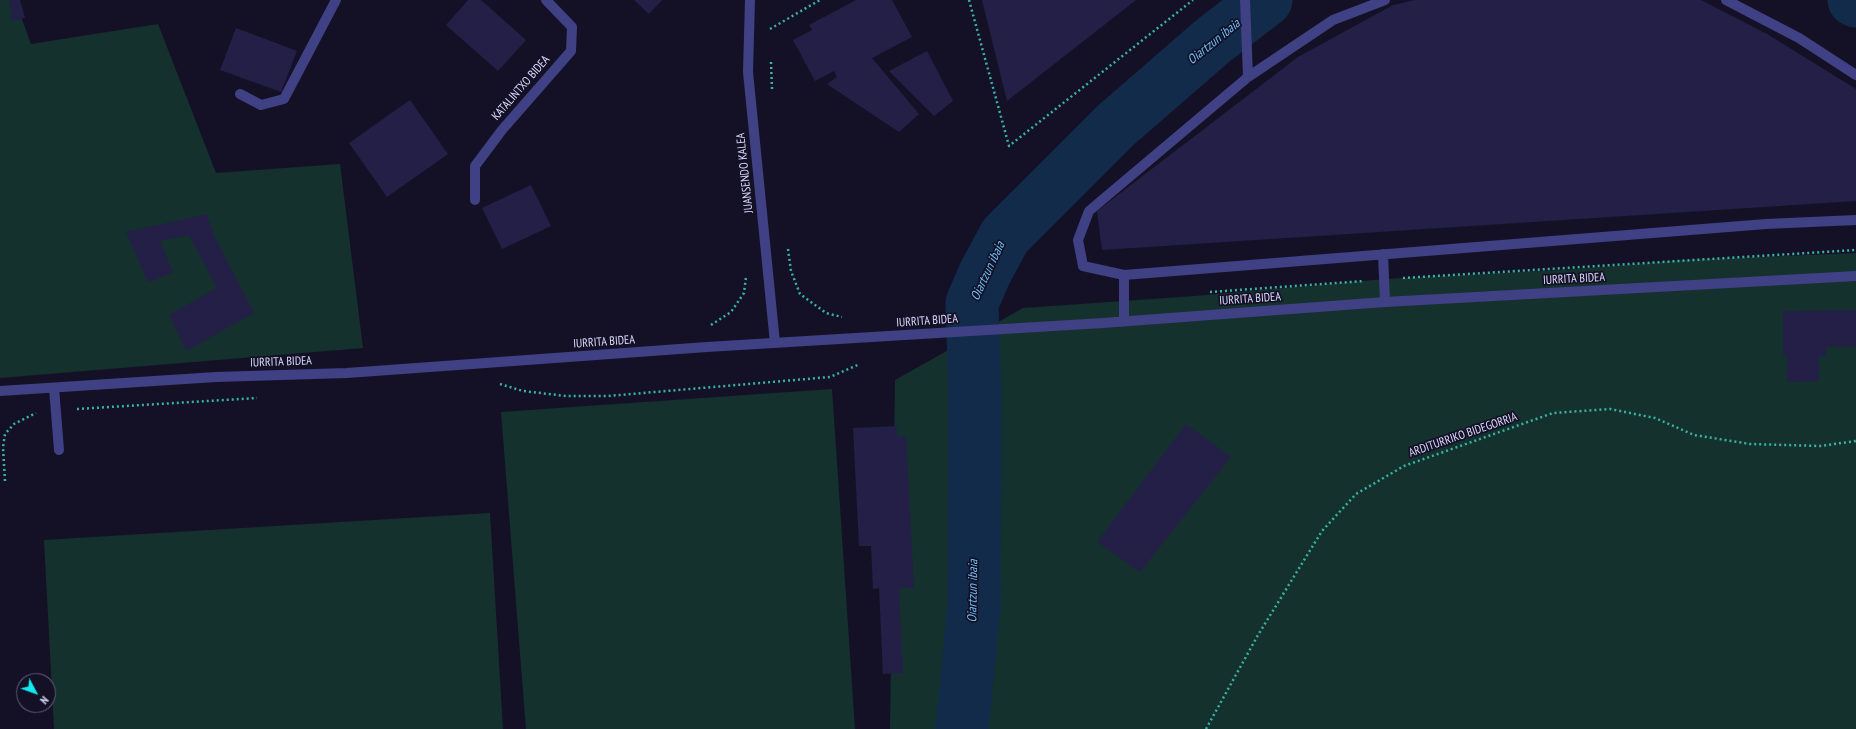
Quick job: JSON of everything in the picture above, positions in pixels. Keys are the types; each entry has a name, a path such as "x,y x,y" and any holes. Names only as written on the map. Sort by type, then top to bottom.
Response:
{"street":[{"path":"240,94 261,104 284,99 336,0"},
{"name":"KATALINTXO BIDEA","path":"475,200 475,166 502,130 571,51 572,27 546,0"},
{"name":"JUANSENDO KALEA","path":"750,0 748,72 775,343"},
{"path":"1245,0 1248,77"},
{"path":"1386,0 1333,20 1248,77 1089,211 1078,240 1083,266 1124,274 1766,224 1856,220"},
{"path":"1726,0 1799,38 1856,75"},
{"path":"1383,254 1385,302"},
{"path":"1124,274 1124,321"},
{"name":"IURRITA BIDEA","path":"0,391 216,377 348,373 1385,302 1856,276"},
{"path":"54,388 59,450"}],"path":[{"path":"770,22 769,30 820,0"},
{"path":"969,0 1009,146 1193,0"},
{"path":"771,60 772,91"},
{"path":"788,248 791,270 800,294 826,312 847,317"},
{"path":"706,326 712,325 731,312 744,293 747,273"},
{"path":"500,384 523,391 566,396 608,396 830,377 860,364"},
{"path":"5,481 3,447 5,434 14,424 35,413 56,410 263,398"},
{"name":"ARDITURRIKO BIDEGORRIA","path":"1206,729 1258,635 1322,530 1356,494 1404,466 1553,413 1610,409 1655,418 1694,435 1750,444 1820,446 1856,441"}],"green space":[{"path":"0,0 15,0 31,44 158,24 216,173 340,164 363,348 0,378"},
{"path":"1856,253 1856,729 890,729 895,380 1023,308 1195,296 1385,279 1577,269 1684,260"},
{"path":"832,389 855,729 526,729 501,412"},
{"path":"490,513 503,729 54,729 53,713 56,713 56,673 51,673 44,540"}],"building":[{"path":"9,0 20,0 25,18 12,21"},
{"path":"468,0 481,0 526,40 498,71 446,25"},
{"path":"634,0 662,0 649,14"},
{"path":"856,0 892,0 912,37 872,58 919,114 899,132 827,84 837,77 834,71 815,81 793,40 812,30 809,25"},
{"path":"982,0 1136,0 1007,101"},
{"path":"1415,0 1701,0 1767,34 1856,89 1856,201 1102,250 1097,211 1298,57 1393,5"},
{"path":"236,28 297,51 281,92 220,70"},
{"path":"927,51 953,101 934,116 889,71"},
{"path":"410,100 448,154 387,197 349,143"},
{"path":"531,185 551,226 502,249 482,208"},
{"path":"207,214 214,236 254,313 186,351 169,315 217,288 189,235 160,241 173,273 148,282 126,232"},
{"path":"1856,310 1856,346 1826,347 1826,356 1819,356 1819,381 1787,382 1787,355 1783,356 1783,311"},
{"path":"1186,424 1231,457 1140,572 1097,542"},
{"path":"897,426 897,437 906,436 914,588 899,588 903,673 883,674 879,588 873,589 871,546 859,546 853,428"}],"waterway":[{"name":"Oiartzun ibaia","path":"962,729 974,607 975,396 972,303 985,273 1005,236 1116,125 1214,40 1266,0"}]}
